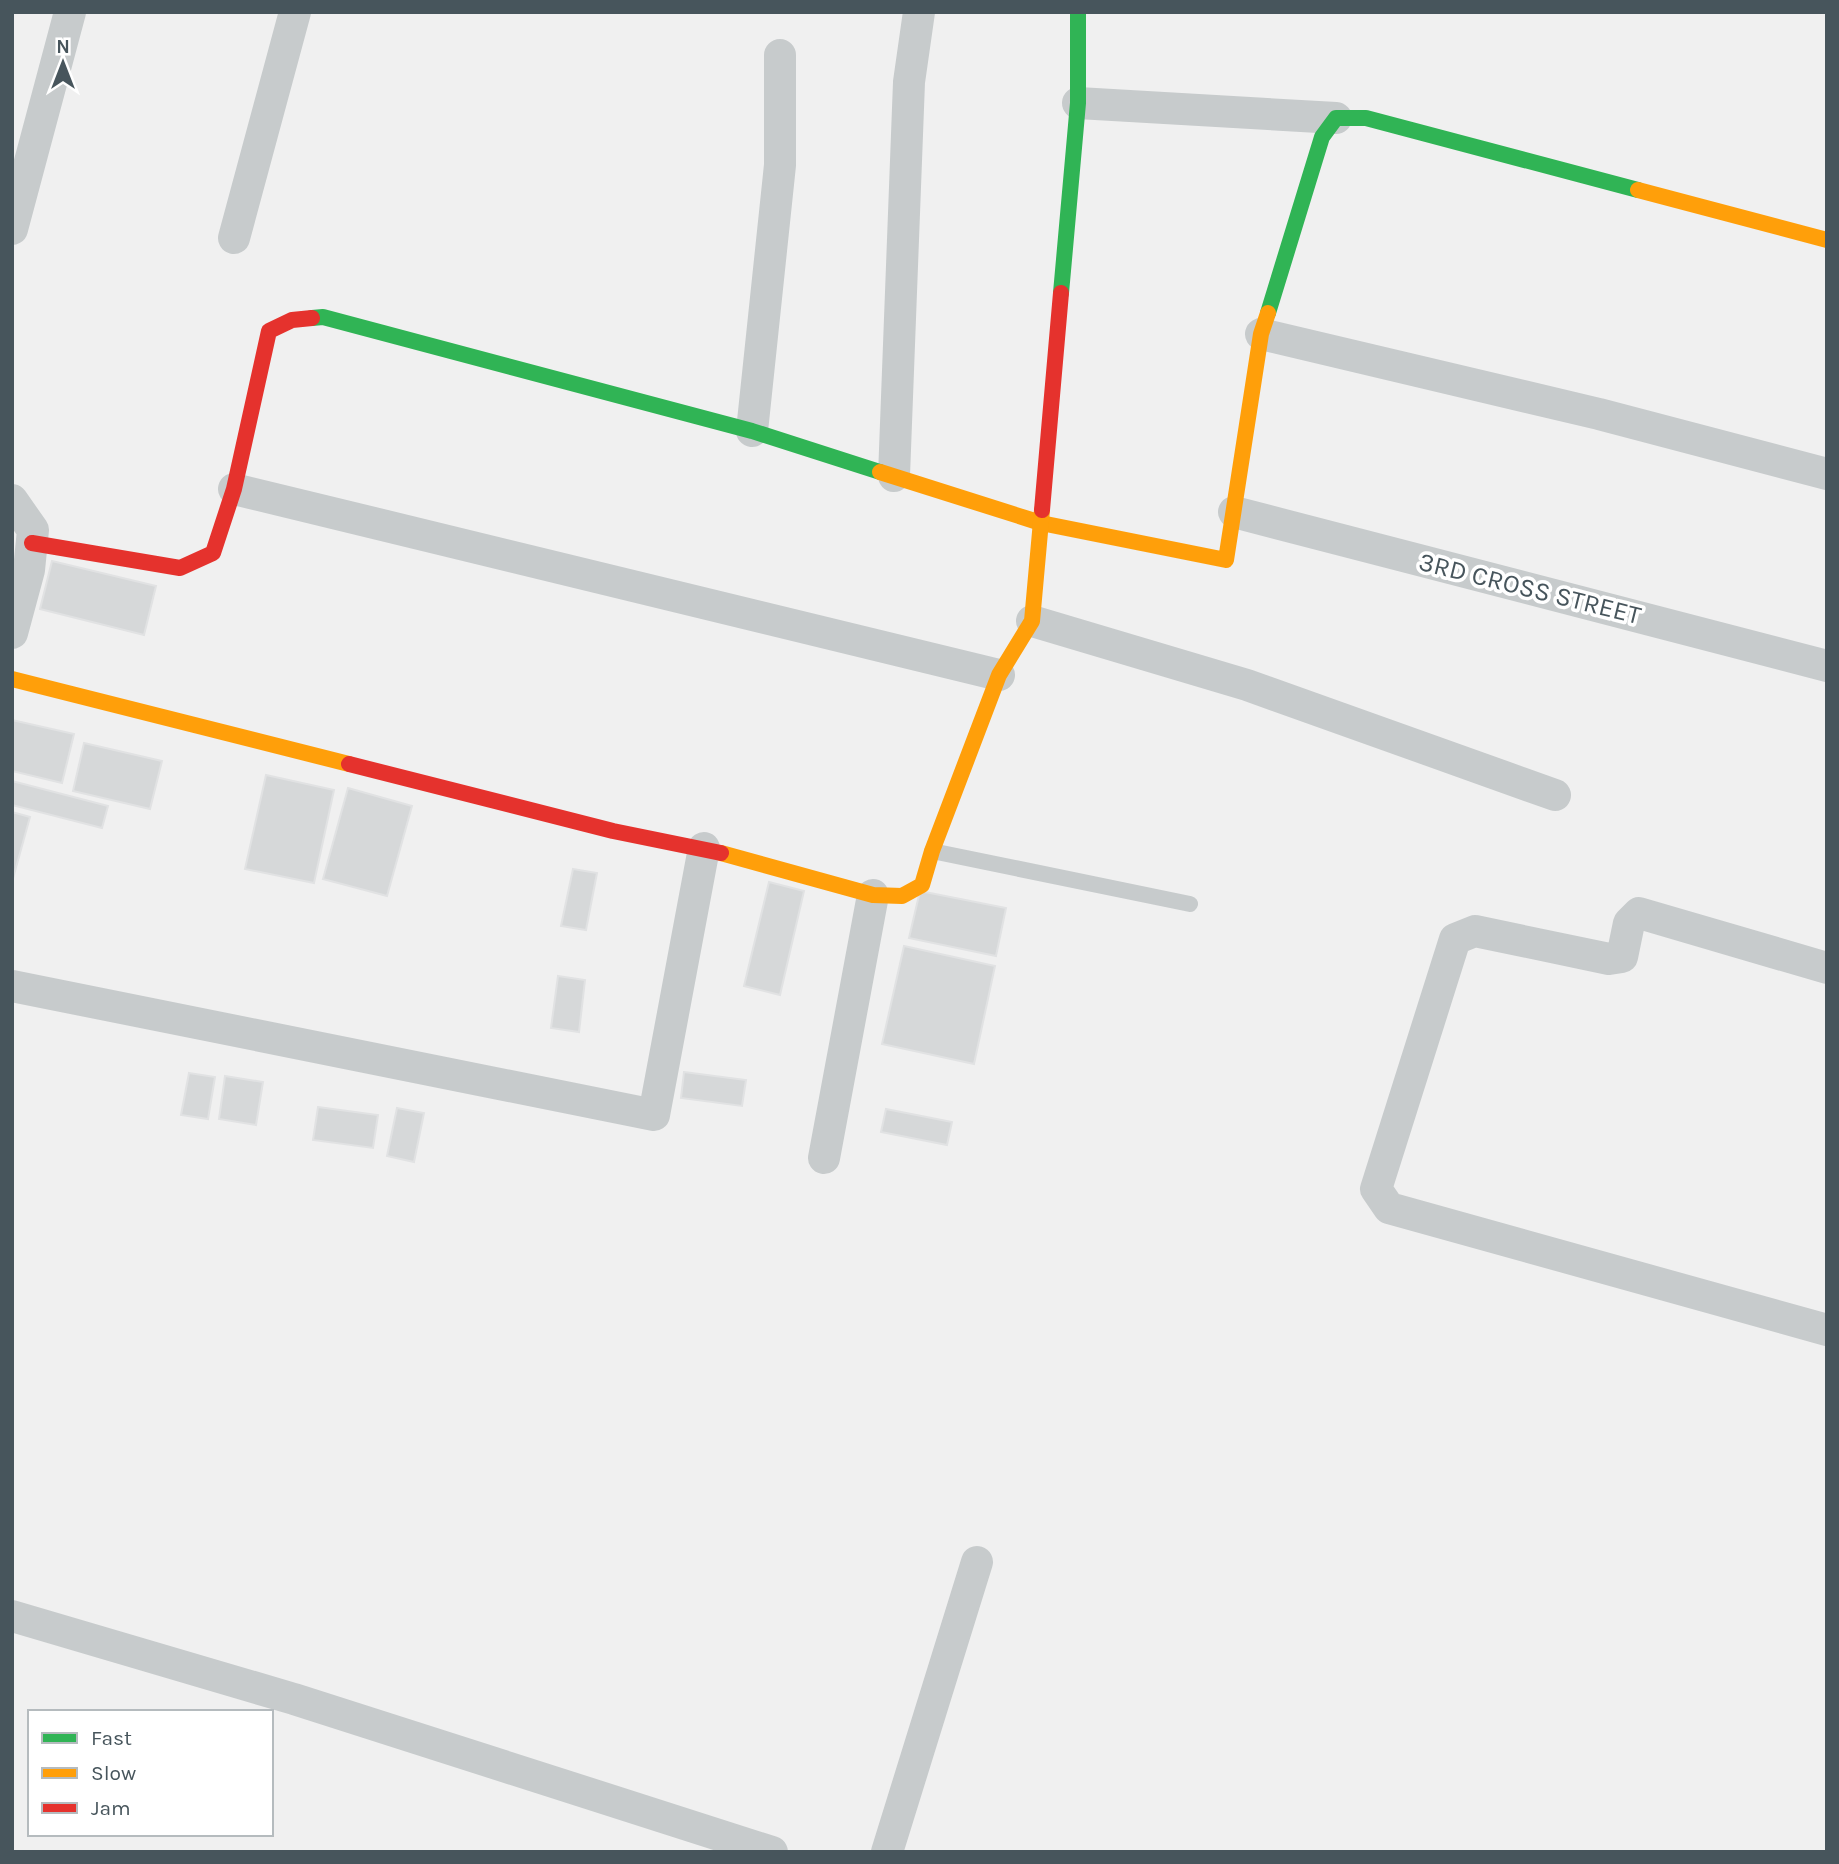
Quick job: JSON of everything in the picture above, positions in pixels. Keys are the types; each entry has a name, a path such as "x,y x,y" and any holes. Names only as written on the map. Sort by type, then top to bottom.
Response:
{"street":[{"path":"12,229 70,12"},
{"path":"234,238 295,12"},
{"path":"894,475 909,82 919,12"},
{"path":"12,679 613,831 704,848 873,895 902,896 922,886 932,851 999,675 1032,621 1078,103 1078,12"},
{"path":"752,431 780,165 780,55"},
{"path":"1078,103 1366,118 1827,240"},
{"path":"32,543 180,568 213,553 234,489 270,331 292,320 323,317 752,431 1041,523 1226,560 1261,334 1322,137 1336,118"},
{"path":"1261,334 1599,414 1827,474"},
{"path":"234,489 999,675"},
{"path":"12,500 33,530 29,570 12,632"},
{"name":"3RD CROSS STREET","path":"1234,512 1827,666"},
{"path":"1032,621 1247,685 1555,795"},
{"path":"12,986 654,1115 704,848"},
{"path":"824,1158 873,895"},
{"path":"1827,968 1639,913 1629,923 1622,957 1609,960 1475,931 1455,939 1376,1189 1389,1208 1827,1330"},
{"path":"887,1852 977,1562"},
{"path":"12,1616 294,1699 772,1852"}],"lane":[{"path":"932,851 1190,904"}],"building":[{"path":"52,561 156,586 144,635 40,609"},
{"path":"12,720 74,734 62,783 12,771"},
{"path":"84,743 162,761 150,809 73,791"},
{"path":"266,775 334,790 314,883 245,869"},
{"path":"12,781 108,806 102,828 12,805"},
{"path":"348,788 412,806 387,896 323,879"},
{"path":"12,812 30,817 12,882"},
{"path":"573,869 597,873 586,930 561,926"},
{"path":"769,882 804,891 780,995 744,986"},
{"path":"920,891 1006,908 996,956 909,938"},
{"path":"904,946 995,966 974,1064 882,1044"},
{"path":"558,976 585,980 579,1032 551,1028"},
{"path":"684,1072 746,1080 742,1106 681,1098"},
{"path":"189,1073 215,1077 208,1119 181,1115"},
{"path":"225,1076 263,1082 256,1125 219,1119"},
{"path":"318,1107 378,1115 373,1148 313,1140"},
{"path":"397,1108 424,1113 414,1162 387,1156"},
{"path":"886,1109 952,1122 947,1145 881,1132"}],"traffic: fast":[{"path":"1061,293 1078,103 1078,12"},
{"path":"1268,313 1322,137 1336,118 1366,118 1638,190"},
{"path":"312,318 323,317 752,431 880,472"}],"traffic: slow":[{"path":"1638,190 1827,240"},
{"path":"880,472 1041,523 1226,560 1261,334 1268,313"},
{"path":"721,853 873,895 902,896 922,885 932,851 999,675 1032,621 1042,510"},
{"path":"12,679 349,764"}],"traffic: jam":[{"path":"1042,510 1061,293"},
{"path":"32,543 180,568 213,553 234,489 269,331 292,320 312,318"},
{"path":"349,764 613,831 721,853"}]}
